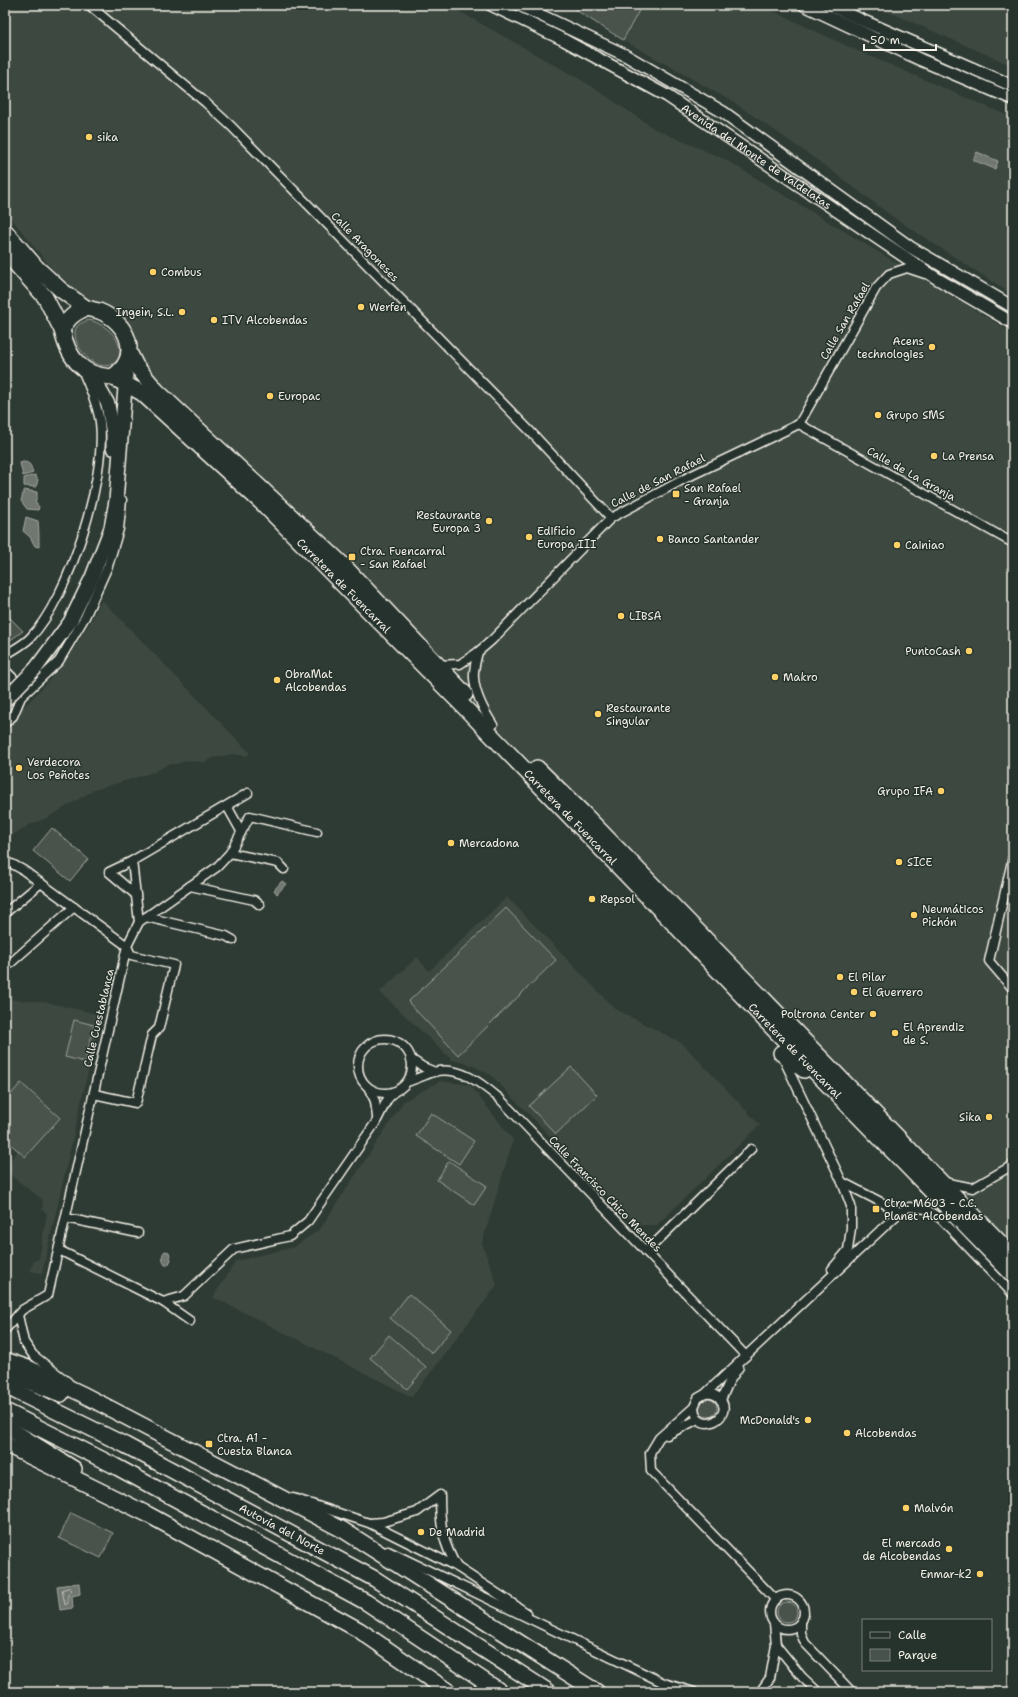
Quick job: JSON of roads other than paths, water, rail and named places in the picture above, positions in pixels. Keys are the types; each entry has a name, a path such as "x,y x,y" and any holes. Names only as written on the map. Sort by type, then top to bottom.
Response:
{"highway":[{"path":"5,231 36,267 61,290 86,308 99,311 113,320 125,334 129,343 128,357 118,380 85,370 64,342 62,330 45,297 5,252"},
{"path":"62,330 67,320 77,312 86,308"},
{"name":"Carretera de Fuencarral","path":"128,357 157,391 342,564 493,725 582,812 1013,1256"},
{"name":"Carretera de Fuencarral","path":"118,380 142,393 261,502 466,709 1013,1274"},
{"path":"781,1053 842,1098"},
{"path":"5,1360 28,1368 82,1394 343,1530 594,1690"},
{"path":"5,1372 72,1398 281,1503 294,1509 306,1511"},
{"name":"Autovía del Norte","path":"5,1386 125,1445 375,1580 549,1692"},
{"name":"Autovía del Norte","path":"5,1411 113,1465 366,1602 501,1692"},
{"path":"5,1426 147,1514"},
{"path":"5,1444 147,1514 359,1630 449,1692"}],"main road":[{"path":"85,370 108,404 113,434 112,484 98,560"},
{"path":"5,700 36,668 70,622 112,528 121,470 118,380"}],"street":[{"name":"Calle Aragoneses","path":"89,5 206,103 231,126 530,431 611,518"},
{"name":"Avenida del Monte de Valdelatas","path":"491,5 564,40 667,96 936,278 1013,324"},
{"name":"Avenida del Monte de Valdelatas","path":"519,5 625,55 722,112 910,247 1013,308"},
{"path":"804,5 921,60 1013,99"},
{"path":"830,5 1013,86"},
{"name":"Calle San Rafael","path":"799,424 876,288 889,274 907,268 936,278"},
{"path":"5,655 29,638 46,617 71,568 92,500 100,461 100,423 85,370"},
{"name":"Calle de San Rafael","path":"438,665 460,664 478,652 492,640 611,518 688,477 799,424"},
{"name":"Calle de La Granja","path":"799,424 1013,543"},
{"path":"5,723 13,716 21,697 59,660 85,617 108,566 119,529 121,470"},
{"path":"478,652 474,677 479,700 484,712 493,725"},
{"path":"5,670 17,682 21,697"},
{"path":"136,895 110,872 132,861 248,793"},
{"path":"227,806 241,831"},
{"name":"Calle Cuestablanca","path":"5,1330 22,1310 48,1296 127,946 142,920 217,867 230,853 250,816 317,832"},
{"path":"230,853 278,863 284,869"},
{"path":"1013,857 989,961 1013,989"},
{"path":"132,861 136,895 142,920 226,936 233,940"},
{"path":"5,864 12,864 18,867 41,883 127,946 131,955 174,965 159,1028 152,1035 136,1103 94,1094"},
{"path":"5,913 41,883"},
{"path":"190,886 254,900 260,905"},
{"path":"5,968 74,907"},
{"path":"163,1302 184,1296 234,1249 290,1236 308,1221 376,1122 387,1100 394,1092 407,1082 411,1074 411,1059 406,1048 399,1042 390,1039 380,1039 371,1042 364,1048 359,1056 357,1065 358,1075 369,1089 375,1101 377,1115 376,1122"},
{"path":"781,1053 842,1182 851,1206 851,1228 848,1250 816,1289"},
{"name":"Calle Francisco Chico Mendes","path":"411,1059 423,1067 435,1072"},
{"name":"Calle Francisco Chico Mendes","path":"407,1082 435,1072 466,1074 480,1082 495,1095 746,1356"},
{"path":"369,1089 381,1093 394,1092"},
{"path":"646,1252 752,1149"},
{"path":"941,1182 973,1188 1013,1165"},
{"path":"842,1182 900,1212"},
{"path":"776,1600 651,1471 650,1453 659,1438 694,1407 698,1398 705,1394 900,1212 909,1207 926,1209 941,1220 1013,1294"},
{"path":"66,1218 138,1233"},
{"path":"59,1250 163,1302 190,1321"},
{"path":"18,1315 24,1342 33,1355 82,1394"},
{"path":"721,1400 729,1382 746,1356"},
{"path":"694,1407 694,1412 698,1419 708,1423 716,1421 720,1418 724,1409 721,1400 715,1395 705,1394"},
{"path":"659,1438 698,1419"},
{"path":"262,1488 369,1523 457,1568 555,1631"},
{"path":"369,1523 383,1522 417,1512 440,1495 440,1516 446,1549 457,1568"},
{"path":"343,1530 664,1683 694,1692"},
{"path":"760,1692 770,1678 776,1645 774,1623 770,1610 776,1600 781,1596 787,1595 794,1596 799,1600 804,1610 801,1621 801,1634 805,1643 852,1692"},
{"path":"774,1623 779,1627 791,1628 797,1626 801,1621"},
{"path":"776,1645 802,1677 818,1692"}],"water":[{"path":"977,152 998,161 995,169 973,160"},
{"path":"23,462 29,464 33,473 23,476 20,463"},
{"path":"35,475 38,480 36,487 24,486 24,478"},
{"path":"24,490 37,492 35,502 39,507 38,510 27,509 21,501"},
{"path":"26,517 38,521 39,547 35,546 30,537 23,531"},
{"path":"282,881 286,884 277,894 274,890"},
{"path":"165,1251 169,1252 171,1260 168,1265 165,1265 162,1256"},
{"path":"79,1583 80,1594 72,1596 73,1608 60,1610 57,1586"}],"place":[{"name":"sika","path":"89,137"},
{"name":"Combus","path":"153,272"},
{"name":"Werfen","path":"361,307"},
{"name":"Ingein, S.L.","path":"182,312"},
{"name":"ITV Alcobendas","path":"214,320"},
{"name":"Acens technologies","path":"932,347"},
{"name":"Europac","path":"270,396"},
{"name":"Grupo SMS","path":"878,415"},
{"name":"La Prensa","path":"934,456"},
{"name":"San Rafael - Granja","path":"676,494"},
{"name":"Restaurante Europa 3","path":"489,521"},
{"name":"Edificio Europa III","path":"529,537"},
{"name":"Banco Santander","path":"660,539"},
{"name":"Cainiao","path":"897,545"},
{"name":"Ctra. Fuencarral - San Rafael","path":"352,557"},
{"name":"LIBSA","path":"621,616"},
{"name":"PuntoCash","path":"969,651"},
{"name":"Makro","path":"775,677"},
{"name":"ObraMat Alcobendas","path":"277,680"},
{"name":"Restaurante Singular","path":"598,714"},
{"name":"Verdecora Los Peñotes","path":"19,768"},
{"name":"Grupo IFA","path":"941,791"},
{"name":"Mercadona","path":"451,843"},
{"name":"SICE","path":"899,862"},
{"name":"Repsol","path":"592,899"},
{"name":"Neumáticos Pichón","path":"914,915"},
{"name":"El Pilar","path":"840,977"},
{"name":"El Guerrero","path":"854,992"},
{"name":"Poltrona Center","path":"873,1014"},
{"name":"El Aprendiz de S.","path":"895,1033"},
{"name":"Sika","path":"989,1117"},
{"name":"Ctra. M603 - C.C. Planet Alcobendas","path":"876,1209"},
{"name":"McDonald's","path":"808,1420"},
{"name":"Alcobendas","path":"847,1433"},
{"name":"Ctra. A1 - Cuesta Blanca","path":"209,1444"},
{"name":"Malvón","path":"906,1508"},
{"name":"De Madrid","path":"421,1532"},
{"name":"El mercado de Alcobendas","path":"949,1549"},
{"name":"Enmar-k2","path":"980,1574"}]}
